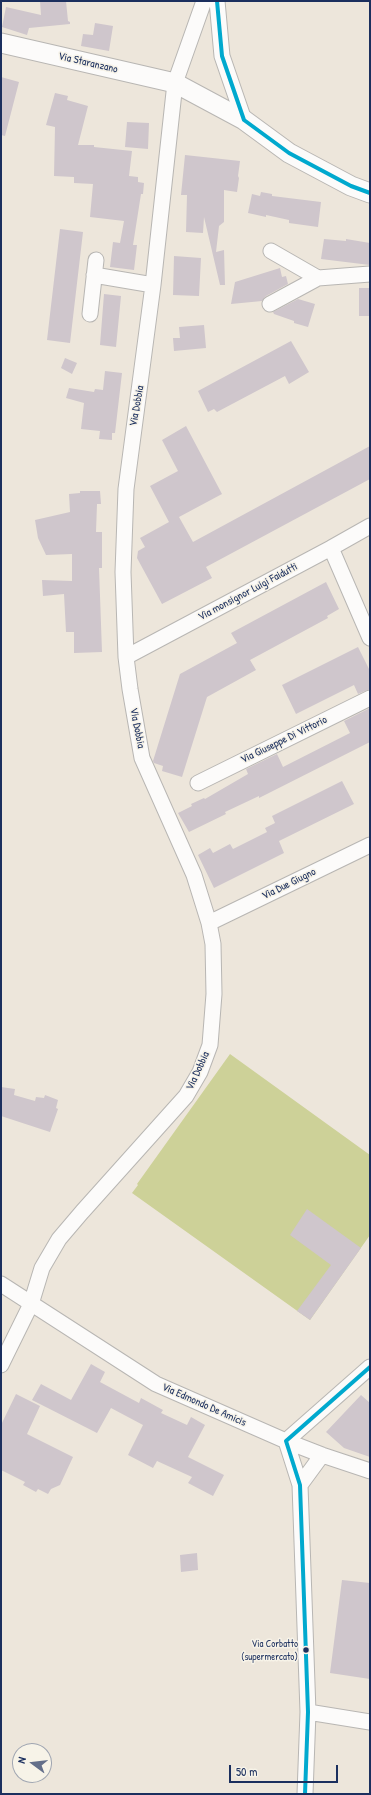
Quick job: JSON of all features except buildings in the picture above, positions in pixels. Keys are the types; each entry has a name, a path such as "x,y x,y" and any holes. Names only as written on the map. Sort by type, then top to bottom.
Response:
{"street":[{"name":"Via Dobbia","path":"1,1366 31,1304 42,1268 59,1239 186,1096 200,1072 210,1045 214,994 213,944 194,875 142,758 126,657 123,572 126,489 153,285 175,83 204,1"},
{"path":"217,1 222,56 244,120"},
{"name":"Via Staranzano","path":"1,43 175,83 244,120 289,153 351,186 370,193"},
{"path":"271,251 318,278"},
{"path":"90,314 96,260"},
{"path":"270,304 318,278 370,274"},
{"path":"94,275 153,285"},
{"name":"Via monsignor Luigi Faidutti","path":"126,657 332,548 370,526"},
{"path":"332,548 370,638"},
{"name":"Via Giuseppe Di Vittorio","path":"198,783 370,698"},
{"name":"Via Due Giugno","path":"208,923 367,852"},
{"name":"Via Edmondo De Amicis","path":"1,1284 156,1384 286,1441 370,1471"},
{"path":"304,1794 308,1712 300,1485 286,1441 370,1367"},
{"path":"300,1485 322,1455"},
{"path":"308,1712 370,1722"}],"green space":[{"path":"230,1054 370,1155 370,1235 310,1320 132,1193"}],"transit line":[{"path":"217,1 222,56 244,120 289,153 351,186 370,193"},
{"path":"305,1794 308,1712 300,1485 286,1441 370,1367"}],"place":[{"name":"Via Corbatto (supermercato)","path":"306,1650"}]}
